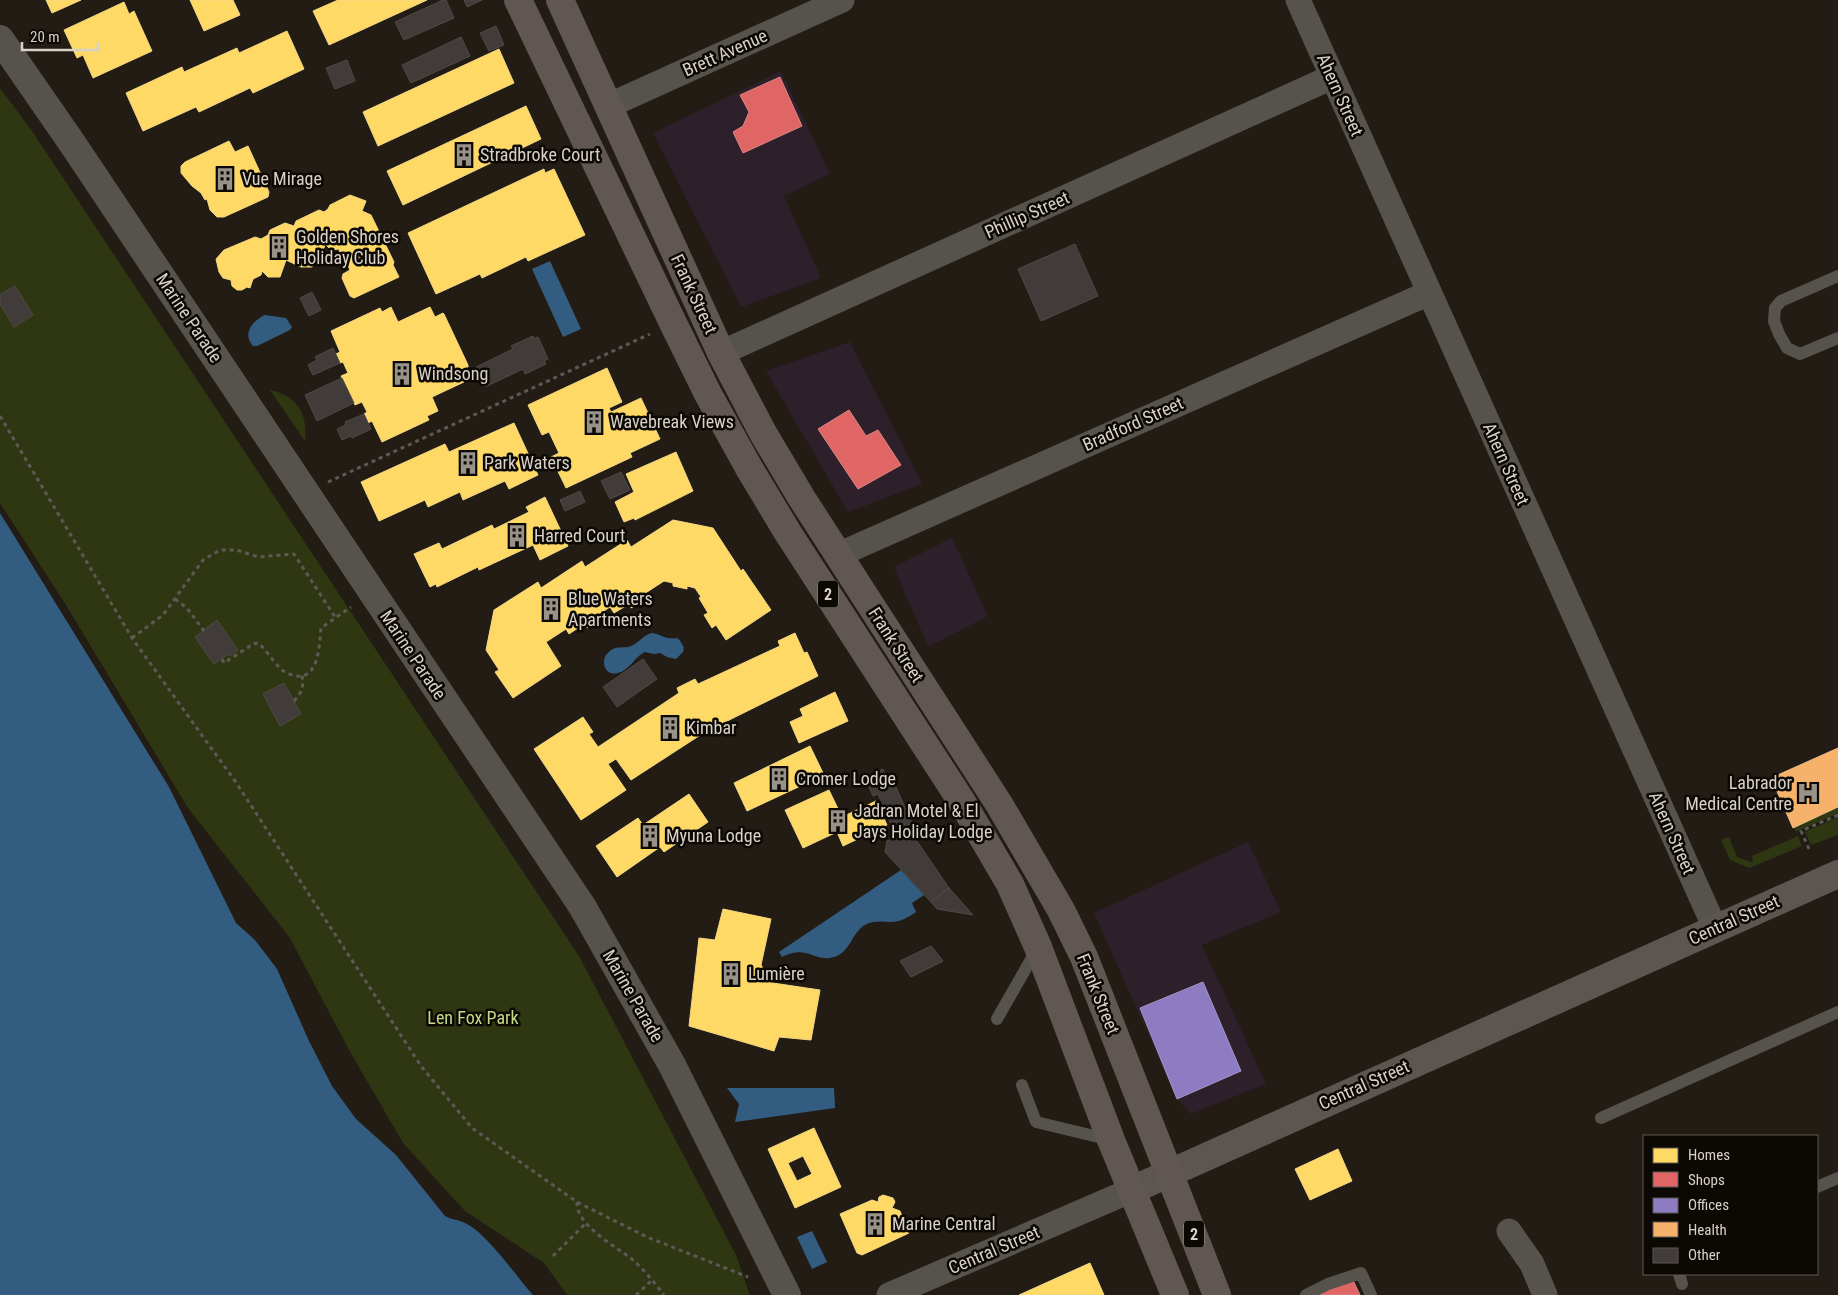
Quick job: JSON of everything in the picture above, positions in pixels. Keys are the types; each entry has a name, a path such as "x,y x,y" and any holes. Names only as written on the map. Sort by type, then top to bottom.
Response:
{"highway":[{"name":"Frank Street","path":"518,0 673,323 708,394 748,468 987,843 1010,884 1038,947 1111,1140 1175,1295"},
{"name":"Frank Street","path":"560,0 721,353 763,433 801,497 999,804 1062,910 1084,957 1221,1294"}],"main road":[{"name":"Central Street","path":"1132,1190 1838,874"}],"street":[{"name":"Brett Avenue","path":"608,106 842,0"},
{"name":"Ahern Street","path":"1298,0 1715,928"},
{"name":"Marine Parade","path":"0,39 72,143 582,906 672,1065 786,1295"},
{"name":"Phillip Street","path":"721,353 1332,77"},
{"name":"Bradford Street","path":"838,555 1429,293"},
{"name":"Central Street","path":"890,1295 1132,1190"},
{"path":"1509,1231 1532,1264 1545,1295"}],"lane":[{"path":"1838,276 1781,301 1775,308 1774,321 1787,348 1800,354 1838,338"},
{"path":"997,1019 1038,947"},
{"path":"1601,1118 1838,1012"},
{"path":"1022,1085 1036,1122 1111,1140"},
{"path":"1818,1187 1838,1178"},
{"path":"1306,1295 1328,1284 1362,1273 1371,1295"}],"path":[{"path":"325,483 673,323"},
{"path":"0,416 132,638 235,781 421,1066 472,1128 577,1202 647,1237 749,1277"},
{"path":"132,638 163,615 203,560 220,550 237,550 258,557 294,554 335,618 321,628 319,652 315,665 302,676 293,675 281,669 258,642 224,663 222,659"},
{"path":"175,599 187,608 204,631"},
{"path":"294,701 304,686 302,676"},
{"path":"1809,849 1801,831 1838,815"},
{"path":"577,1202 577,1208 586,1223 633,1260 653,1280 664,1295"},
{"path":"553,1256 586,1223"},
{"path":"636,1295 653,1280"}],"shaded area":[{"path":"781,71 830,174 784,196 821,278 741,307 653,133"},
{"path":"850,342 922,484 848,512 766,371"},
{"path":"952,538 988,616 928,647 894,567"},
{"path":"1248,842 1281,912 1202,945 1266,1084 1191,1114 1177,1099 1094,913"}],"green space":[{"name":"Len Fox Park","path":"0,88 30,128 579,956 736,1255 750,1295 567,1295 544,1263 465,1211 403,1143 348,1048 290,938 188,808 66,605 0,503"},
{"path":"270,390 288,397 299,408 305,423 305,441"},
{"path":"1838,807 1838,813 1796,832 1794,827"},
{"path":"1838,817 1838,835 1811,845 1805,832"},
{"path":"1798,836 1802,846 1749,868 1730,860 1721,840 1729,837 1737,857 1751,862 1753,861 1752,856"}],"water":[{"path":"550,261 581,329 563,337 532,269"},
{"path":"265,315 286,318 292,327 290,330 257,346 253,346 248,337 250,328"},
{"path":"0,513 169,787 236,923 255,940 277,969 309,1041 332,1086 356,1119 396,1155 445,1216 465,1223 484,1237 533,1295 0,1295"},
{"path":"651,633 668,638 677,638 684,648 683,652 676,659 660,653 645,652 618,673 613,674 606,670 605,658 612,649 631,646"},
{"path":"901,870 924,895 912,903 916,912 898,921 868,923 860,928 848,947 840,955 821,958 798,952 782,957 779,952"},
{"path":"727,1088 834,1088 835,1108 735,1122 739,1104"},
{"path":"812,1231 827,1262 812,1269 797,1237"}],"building: Homes":[{"path":"46,0 81,0 52,13"},
{"path":"190,0 233,0 240,15 204,31"},
{"path":"338,0 427,0 329,45 313,11"},
{"path":"124,2 129,14 134,11 152,51 93,78 83,55 77,58 64,30"},
{"path":"287,31 304,69 253,93 250,88 199,112 196,107 143,131 126,93 182,67 184,72 237,48 239,53"},
{"path":"499,49 514,83 378,146 363,112"},
{"name":"Stradbroke Court","path":"526,106 541,139 403,205 387,171"},
{"name":"Vue Mirage","path":"229,141 235,152 248,146 269,192 268,197 224,217 217,217 210,210 207,199 205,200 201,193 181,173 181,166 185,162"},
{"path":"544,169 545,173 554,169 585,235 528,261 526,257 482,278 480,274 436,294 408,233"},
{"name":"Golden Shores Holiday Club","path":"350,195 366,201 362,211 371,215 394,262 393,265 399,277 354,298 350,296 342,278 343,274 350,270 347,263 341,260 339,249 331,250 325,244 324,248 318,252 312,267 301,267 286,260 280,277 268,277 262,271 261,275 253,279 250,288 237,290 232,286 231,280 223,278 219,272 216,259 224,250 255,237 261,239 268,235 270,230 285,223 294,226 296,221 319,210 324,212 330,205"},
{"name":"Windsong","path":"391,307 398,322 430,307 435,317 443,313 468,367 459,371 464,382 432,397 438,411 427,416 429,420 382,442 372,421 368,423 364,414 367,412 362,402 355,405 341,376 348,373 343,362 340,363 336,354 340,352 331,331 380,308 382,312"},
{"name":"Wavebreak Views","path":"607,368 622,402 609,408 611,412 641,398 660,439 630,453 632,457 566,488 551,457 559,453 549,432 542,435 528,405"},
{"name":"Park Waters","path":"514,423 538,475 509,489 505,481 463,500 460,492 428,507 425,500 379,521 361,482 445,444 449,452"},
{"path":"676,452 693,491 635,520 634,518 624,522 615,502 634,492 626,474"},
{"name":"Harred Court","path":"545,497 568,546 540,560 533,545 479,570 478,567 437,587 436,584 430,587 414,554 439,543 442,549 492,525 494,529 529,512 526,507"},
{"name":"Blue Waters Apartments","path":"673,520 713,528 741,571 743,569 771,610 726,640 716,625 712,628 704,615 708,613 695,588 687,586 687,589 673,586 673,583 664,581 641,596 644,600 631,608 629,604 614,613 610,607 596,616 599,621 587,628 584,624 569,634 566,629 546,642 561,666 513,698 495,672 499,670 486,650 494,610 538,582 541,588 582,561 585,567 627,540 631,547"},
{"name":"Kimbar","path":"795,633 804,653 807,652 818,676 705,732 631,780 616,759 608,764 626,790 581,820 534,749 583,717 593,732 589,734 598,747 679,693 677,688 695,679 698,684 780,646 778,641"},
{"path":"835,692 848,721 799,743 790,722 803,716 800,709"},
{"name":"Cromer Lodge","path":"810,746 824,775 747,811 734,783"},
{"name":"Jadran Motel & El Jays Holiday Lodge","path":"829,790 842,817 876,801 887,825 843,846 837,832 803,848 785,810"},
{"name":"Myuna Lodge","path":"689,794 708,822 664,852 660,847 617,877 596,846 638,818 643,825"},
{"name":"Lumière","path":"723,909 771,919 761,965 773,983 820,990 811,1040 779,1037 774,1051 689,1026 699,938 715,940"},
{"path":"814,1128 841,1187 795,1208 768,1149","holes":["803,1156 812,1174 797,1181 788,1163"]},
{"path":"1338,1149 1352,1181 1310,1200 1295,1169"},
{"name":"Marine Central","path":"883,1195 893,1198 895,1202 892,1208 900,1211 909,1233 862,1255 857,1253 840,1214 872,1200 878,1202 879,1197"},
{"path":"1090,1263 1104,1295 1019,1295"}],"building: Shops":[{"path":"780,77 802,126 743,153 733,132 743,126 749,112 740,95"},
{"path":"849,410 866,436 878,430 901,465 858,489 818,429"},
{"path":"1352,1278 1360,1295 1314,1295"}],"building: Offices":[{"path":"1203,982 1241,1071 1177,1099 1140,1008"}],"building: Health":[{"name":"Labrador Medical Centre","path":"1838,748 1838,807 1793,828 1771,778"}],"building: Other":[{"path":"446,0 454,18 404,40 395,22"},
{"path":"464,0 482,0 467,7"},
{"path":"496,26 504,45 489,51 480,33"},
{"path":"461,37 470,56 411,83 402,65"},
{"path":"347,60 355,81 335,89 326,68"},
{"path":"1075,244 1098,296 1041,321 1018,269"},
{"path":"15,286 33,315 14,327 0,304 0,295"},
{"path":"312,292 321,310 309,316 300,298"},
{"path":"533,336 534,339 538,337 548,359 544,361 546,364 525,374 523,369 485,387 476,367 513,349 511,346"},
{"path":"333,348 340,363 313,375 308,365 317,360 315,357"},
{"path":"342,378 354,403 317,421 305,395"},
{"path":"364,414 371,429 352,438 351,436 342,440 337,429 346,425 345,422"},
{"path":"621,472 630,490 610,499 601,481"},
{"path":"580,491 585,502 565,511 560,500"},
{"path":"217,620 238,650 230,656 228,654 214,664 195,637"},
{"path":"643,659 657,679 617,707 603,687"},
{"path":"284,683 301,714 280,726 263,694"},
{"path":"883,769 891,787 895,785 912,823 894,831 878,794 873,796 865,778"},
{"path":"910,831 949,888 931,902 885,852 887,841"},
{"path":"949,888 973,915 937,909 931,902"},
{"path":"931,946 943,961 911,977 900,961"}],"place":[{"name":"Stradbroke Court","path":"464,155"},
{"name":"Vue Mirage","path":"225,179"},
{"name":"Golden Shores Holiday Club","path":"279,247"},
{"name":"Windsong","path":"402,374"},
{"name":"Wavebreak Views","path":"594,422"},
{"name":"Park Waters","path":"468,463"},
{"name":"Harred Court","path":"517,536"},
{"name":"Blue Waters Apartments","path":"551,609"},
{"name":"Kimbar","path":"670,728"},
{"name":"Cromer Lodge","path":"779,779"},
{"name":"Labrador Medical Centre","path":"1808,793"},
{"name":"Jadran Motel & El Jays Holiday Lodge","path":"838,821"},
{"name":"Myuna Lodge","path":"650,836"},
{"name":"Lumière","path":"731,974"},
{"name":"Marine Central","path":"875,1224"}]}
